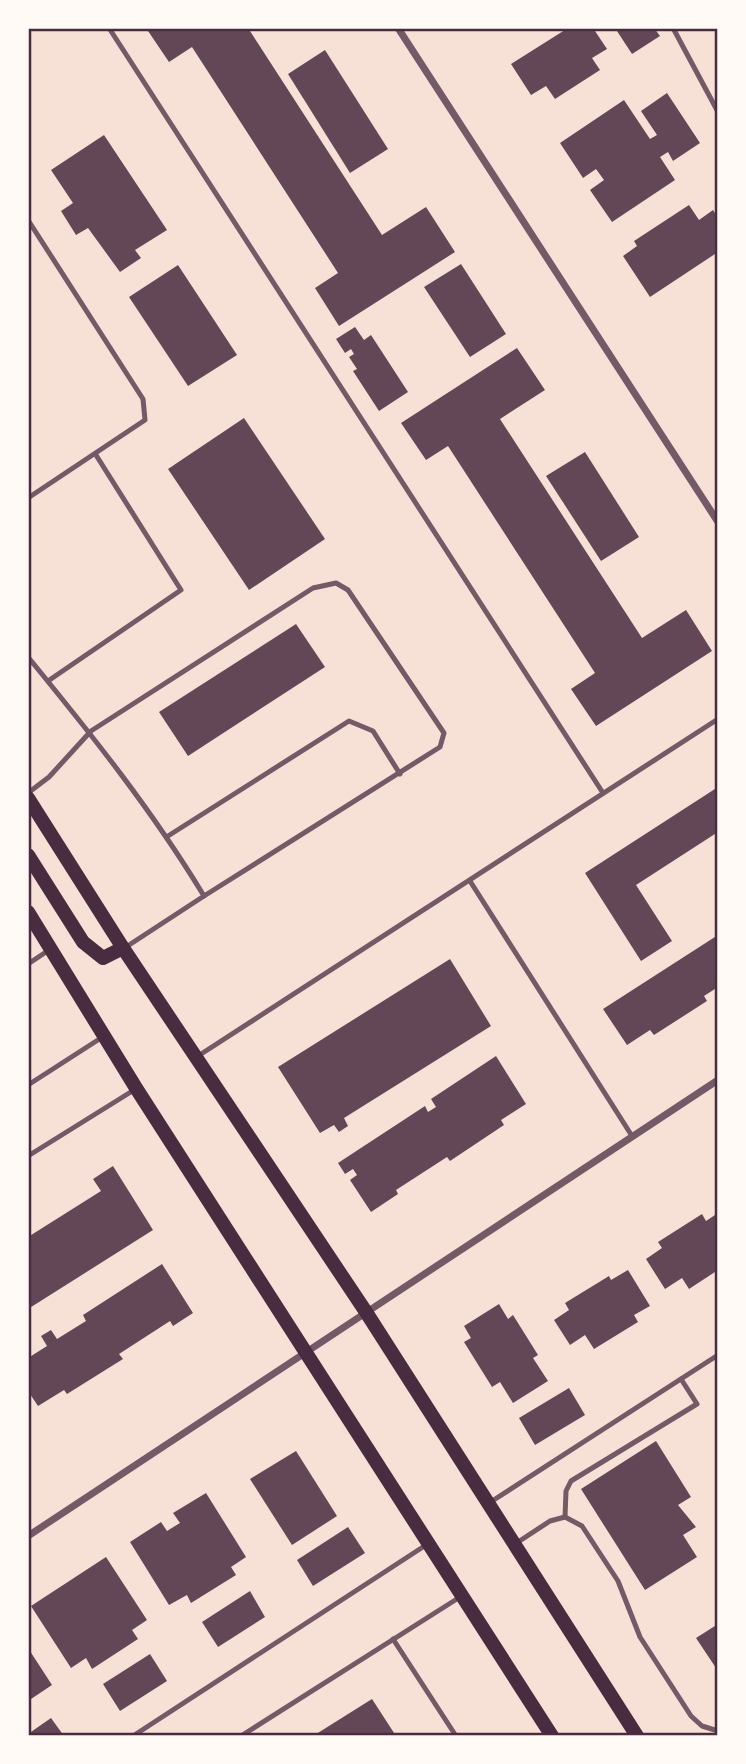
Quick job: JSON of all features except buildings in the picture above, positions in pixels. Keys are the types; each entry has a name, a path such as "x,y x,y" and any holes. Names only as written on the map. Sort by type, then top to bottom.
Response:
{"main road":[{"path":"28,796 195,1058 366,1312 637,1736"},
{"path":"28,855 83,942 103,958 123,948"},
{"path":"28,912 136,1088 552,1736"}],"street":[{"path":"398,28 718,523"},
{"path":"28,1536 718,1080"}],"lane":[{"path":"109,28 603,793"},
{"path":"673,28 718,112"},
{"path":"28,220 143,399 145,420 28,498"},
{"path":"48,681 181,590 96,455"},
{"path":"28,796 49,778 90,731 313,589 336,583 348,590 444,733 440,747 400,774 123,948"},
{"path":"28,656 90,731 168,836 204,896"},
{"path":"195,1058 718,719"},
{"path":"168,836 349,721 373,731 400,774"},
{"path":"470,881 632,1136"},
{"path":"28,964 51,948"},
{"path":"28,1085 104,1036"},
{"path":"28,1156 136,1088"},
{"path":"489,1503 718,1356"},
{"path":"565,1517 566,1491 570,1481 697,1404 681,1379"},
{"path":"515,1544 550,1521 565,1517 582,1527 618,1581 640,1637 691,1716 702,1726 718,1731"},
{"path":"133,1736 429,1543"},
{"path":"241,1736 463,1595"},
{"path":"393,1639 456,1736"}]}
